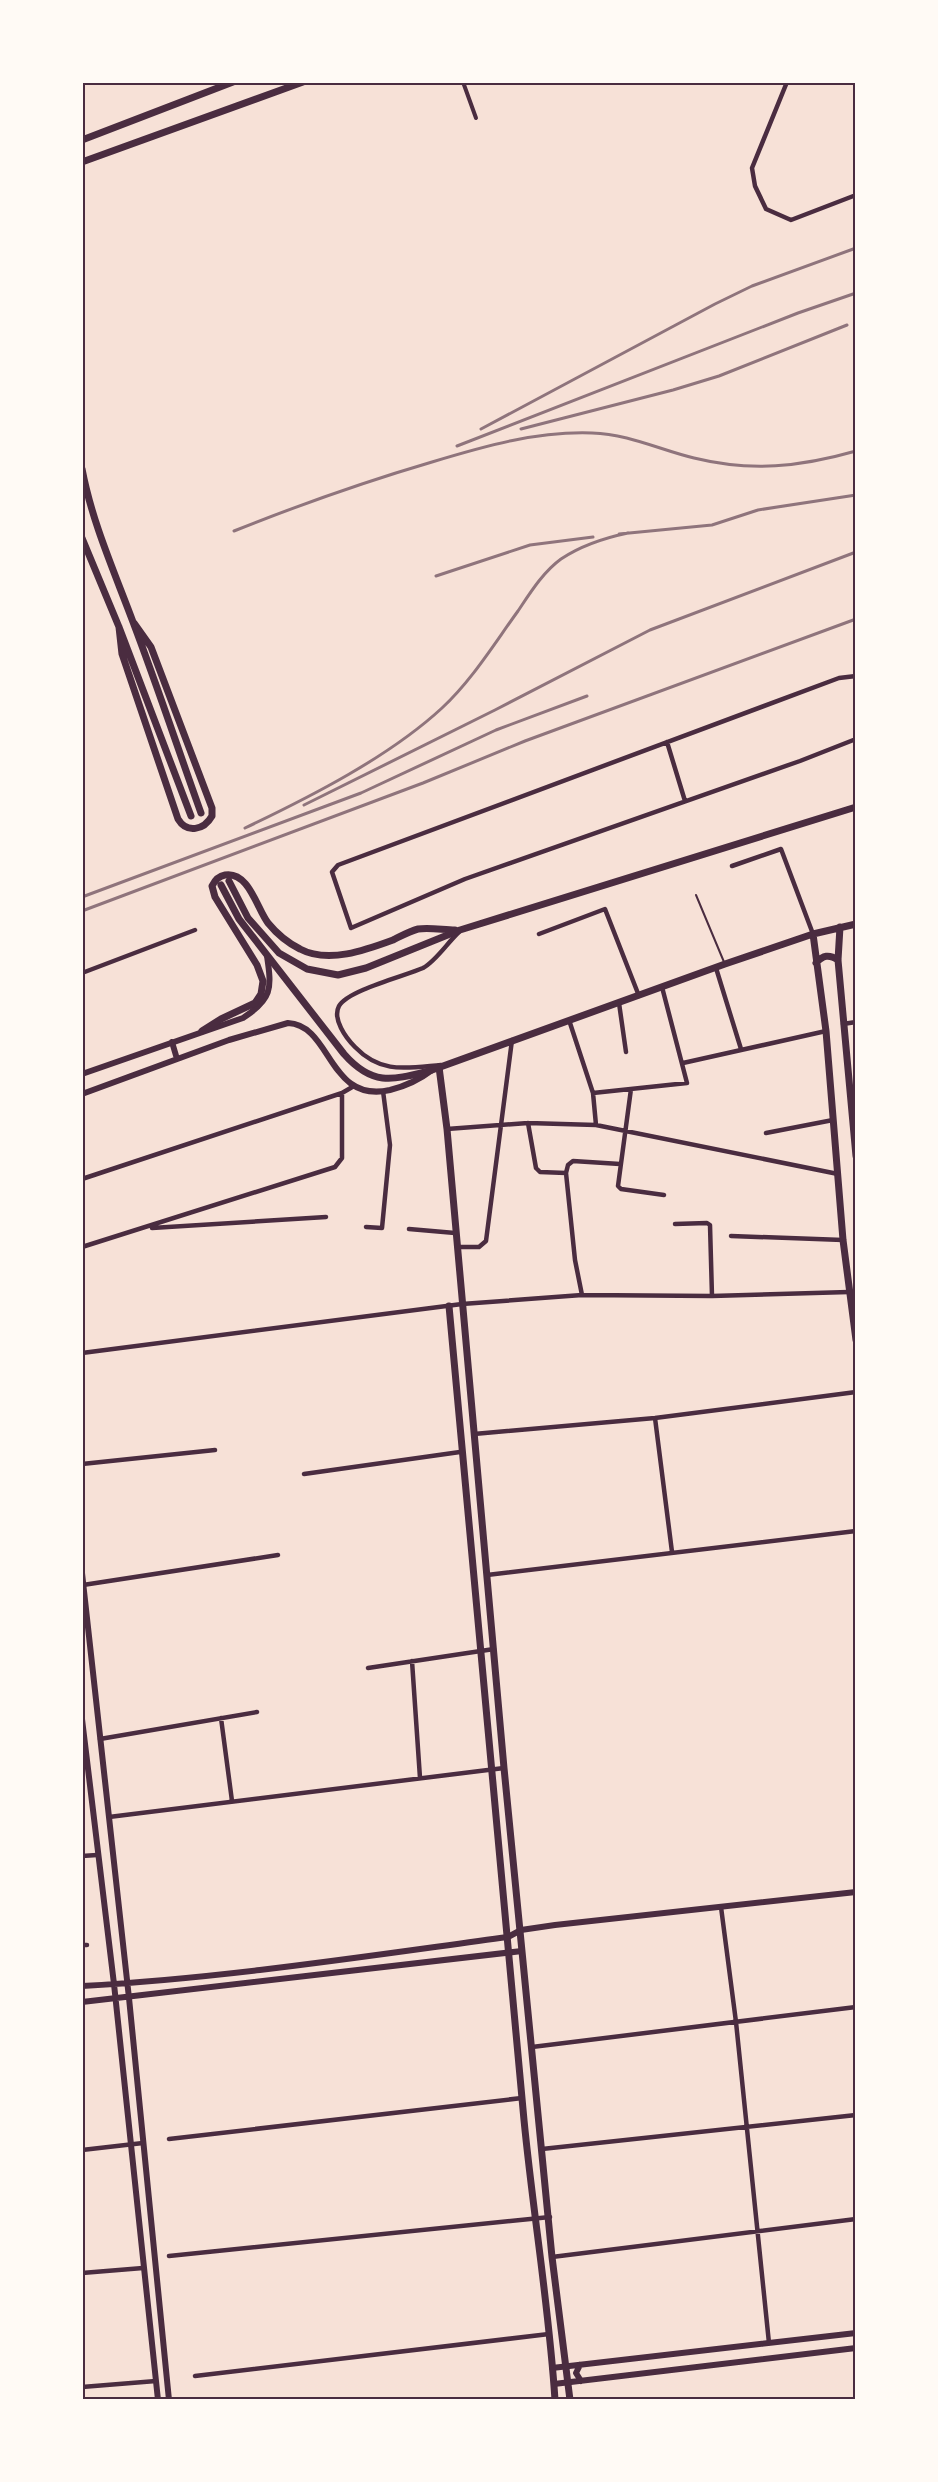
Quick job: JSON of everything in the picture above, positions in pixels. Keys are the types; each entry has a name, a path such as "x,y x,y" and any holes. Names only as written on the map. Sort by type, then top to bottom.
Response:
{"main road":[{"path":"82,140 232,82"},
{"path":"277,92 280,82"},
{"path":"82,162 303,82"},
{"path":"82,469 104,545 201,813"},
{"path":"82,538 119,627 190,816"},
{"path":"119,627 122,654 178,819 186,827 193,829 201,827 212,816 212,808 151,647 134,623"},
{"path":"229,881 248,918 279,953 307,969 338,975 366,968 460,930 855,807"},
{"path":"202,1031 255,1003 261,994 263,981 257,965 214,897 212,886 215,880 222,876 231,874 244,882 267,922 282,938 302,951 343,955 372,948 419,929 460,930"},
{"path":"221,885 239,919 344,1054 362,1072 372,1077 391,1080 439,1067 813,934 855,924"},
{"path":"840,927 855,919"},
{"path":"840,927 838,960 855,1152"},
{"path":"813,934 826,1031 843,1240 855,1340"},
{"path":"816,963 822,956 830,955 838,960"},
{"path":"439,1067 447,1129 504,1768 550,2217 552,2257 570,2400"},
{"path":"846,1269 855,1274"},
{"path":"848,1289 855,1282"},
{"path":"449,1306 460,1452 490,1769 534,2219 555,2400"},
{"path":"454,1359 461,1365 467,1358"},
{"path":"455,1382 462,1376 469,1381"}],"street":[{"path":"463,82 476,118"},
{"path":"787,82 752,168 755,186 766,210 791,220 855,195"},
{"path":"855,676 839,678 338,865 332,872 351,928 465,879 800,761 855,738"},
{"path":"667,742 685,801"},
{"path":"732,866 781,849 813,934"},
{"path":"539,934 605,909 639,996"},
{"path":"82,973 195,930"},
{"path":"439,1067 398,1068 373,1063 351,1044 337,1017 339,1006 351,996 426,966 460,930"},
{"path":"82,1074 243,1018 260,1007 269,994 271,980 267,956"},
{"path":"716,968 741,1049"},
{"path":"593,1093 687,1083 662,987"},
{"path":"620,1003 626,1052"},
{"path":"569,1020 593,1093 596,1125"},
{"path":"843,1024 855,1023"},
{"path":"82,1094 272,1026 297,1024 306,1030 343,1078 354,1086 369,1091 383,1091 419,1080 439,1067"},
{"path":"683,1063 826,1031"},
{"path":"457,1247 483,1245 486,1241 512,1040"},
{"path":"172,1042 177,1059"},
{"path":"82,1179 342,1093 354,1086"},
{"path":"631,1089 624,1129 619,1188 664,1195"},
{"path":"366,1227 382,1228 390,1145 383,1091"},
{"path":"82,1247 335,1167 342,1158 342,1093"},
{"path":"766,1133 833,1120"},
{"path":"528,1123 538,1170 566,1173"},
{"path":"447,1129 528,1123 596,1125 838,1174"},
{"path":"582,1295 575,1260 566,1173 568,1165 573,1161 620,1164"},
{"path":"142,1228 326,1217"},
{"path":"675,1224 707,1222 710,1225 712,1296"},
{"path":"409,1229 455,1233"},
{"path":"731,1236 843,1240"},
{"path":"82,1353 462,1304 582,1295 712,1296 848,1289"},
{"path":"474,1434 655,1418 855,1392"},
{"path":"655,1418 672,1552"},
{"path":"82,1464 215,1450"},
{"path":"304,1474 460,1452"},
{"path":"488,1575 855,1531"},
{"path":"83,1585 278,1555"},
{"path":"82,1573 129,1998 169,2400"},
{"path":"368,1668 494,1649"},
{"path":"412,1661 420,1778"},
{"path":"100,1740 257,1712"},
{"path":"221,1718 232,1801"},
{"path":"82,1719 114,1984 158,2400"},
{"path":"109,1817 504,1768"},
{"path":"82,1856 97,1855"},
{"path":"82,1986 126,1984 340,1959 508,1937 521,1930 855,1892"},
{"path":"721,1906 736,2022 769,2343"},
{"path":"82,2002 522,1951"},
{"path":"532,2048 855,2007"},
{"path":"169,2139 522,2098"},
{"path":"542,2149 855,2115"},
{"path":"82,2150 143,2143"},
{"path":"169,2256 550,2217"},
{"path":"552,2257 855,2219"},
{"path":"82,2273 154,2266"},
{"path":"552,2368 855,2333"},
{"path":"195,2376 549,2334"},
{"path":"554,2384 855,2348"},
{"path":"580,2365 576,2373 580,2381"},
{"path":"82,2387 156,2380"},
{"path":"157,2388 168,2387"}],"lane":[{"path":"696,895 725,964"}],"railway":[{"path":"481,429 752,286 856,248"},
{"path":"457,446 798,313 856,293"},
{"path":"521,429 719,376 847,325"},
{"path":"234,531 332,494 452,456 491,445 551,434 592,433 619,436 694,458 735,465 795,464 856,451"},
{"path":"619,534 712,525 758,510 856,495"},
{"path":"245,828 348,775 421,726 463,686 537,583 554,564 585,546 628,533"},
{"path":"436,576 530,545 593,537"},
{"path":"304,805 650,630 856,552"},
{"path":"82,911 423,783 525,741 856,619"},
{"path":"82,897 361,793 496,730 587,696"}]}
